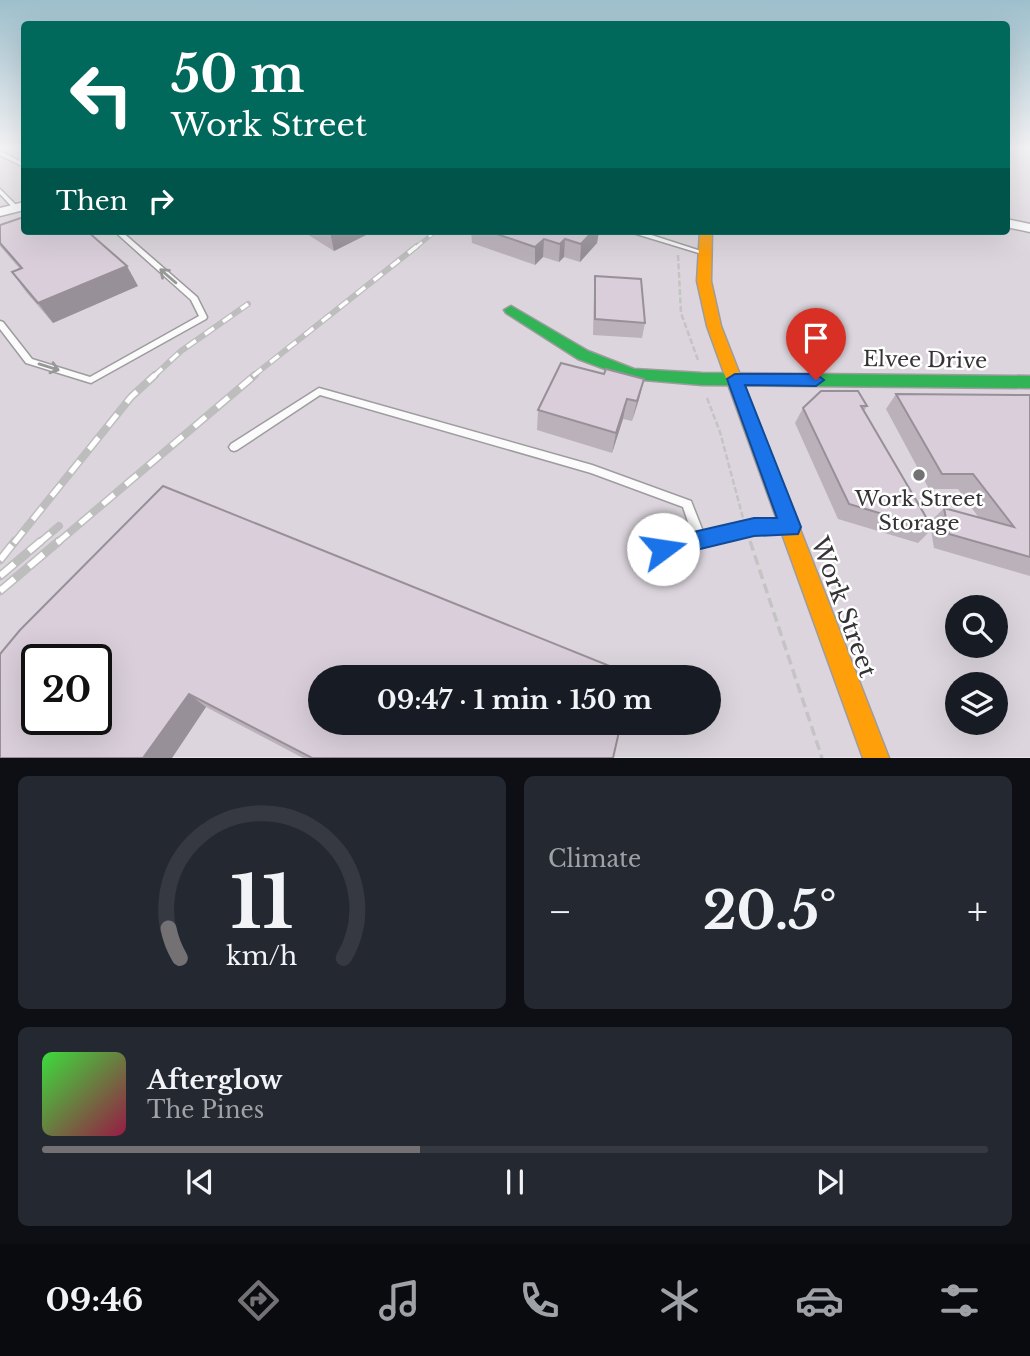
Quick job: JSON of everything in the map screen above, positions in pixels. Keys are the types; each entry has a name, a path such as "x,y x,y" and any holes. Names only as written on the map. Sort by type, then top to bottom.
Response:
{"street":[{"path":"0,212 20,207"},
{"path":"1010,224 1030,228"},
{"name":"Work Street","path":"706,235 704,281 715,326 876,758"},
{"name":"Elvee Drive","path":"511,310 605,366 653,376 1030,382"}],"lane":[{"path":"1,195 20,207"},
{"path":"0,324 29,361 90,380 203,317 194,299 122,235"},
{"path":"645,235 704,253"},
{"path":"234,447 319,391 592,469 687,504 700,540"},
{"path":"644,554 746,528 791,527"}],"path":[{"path":"680,246 677,267 681,313 698,361"},
{"path":"707,398 720,432 746,528 822,758"}],"shaded area":[{"path":"0,183 21,183 21,235 1010,235 1010,183 1030,183 1030,757 0,757"}],"building":[{"path":"21,218 21,235 92,235 127,266 38,303 12,272 22,268 0,243 0,225"},
{"path":"500,235 589,235 581,244 565,239 560,244 544,239 535,247"},
{"path":"595,276 641,279 645,323 595,319"},
{"path":"561,363 604,374 606,369 644,379 637,401 627,399 616,433 538,410"},
{"path":"821,391 858,391 867,406 861,406 933,529 849,504 803,408"},
{"path":"896,394 1030,395 1030,557 949,534 944,508 1014,527 973,474 942,474"},
{"path":"163,486 607,665 308,665 308,735 618,735 613,758 312,758 189,694 143,758 0,758 0,654 20,630"}],"railway":[{"path":"415,248 431,235"},
{"path":"253,376 417,246"},
{"path":"154,376 181,351 248,304"},
{"path":"14,543 131,397 155,375"},
{"path":"57,543 255,375"},
{"path":"39,543 59,526"},
{"path":"0,560 15,541"},
{"path":"0,576 41,541"},
{"path":"0,591 59,541"}],"traffic: fast":[{"path":"511,310 583,355 632,374 702,379 1030,382"}],"traffic: slow":[{"path":"706,235 704,281 714,326 876,758"}],"place":[{"name":"Work Street Storage","path":"919,475"}],"route":[{"path":"663,549 754,527 791,527 735,379 816,380"}]}
